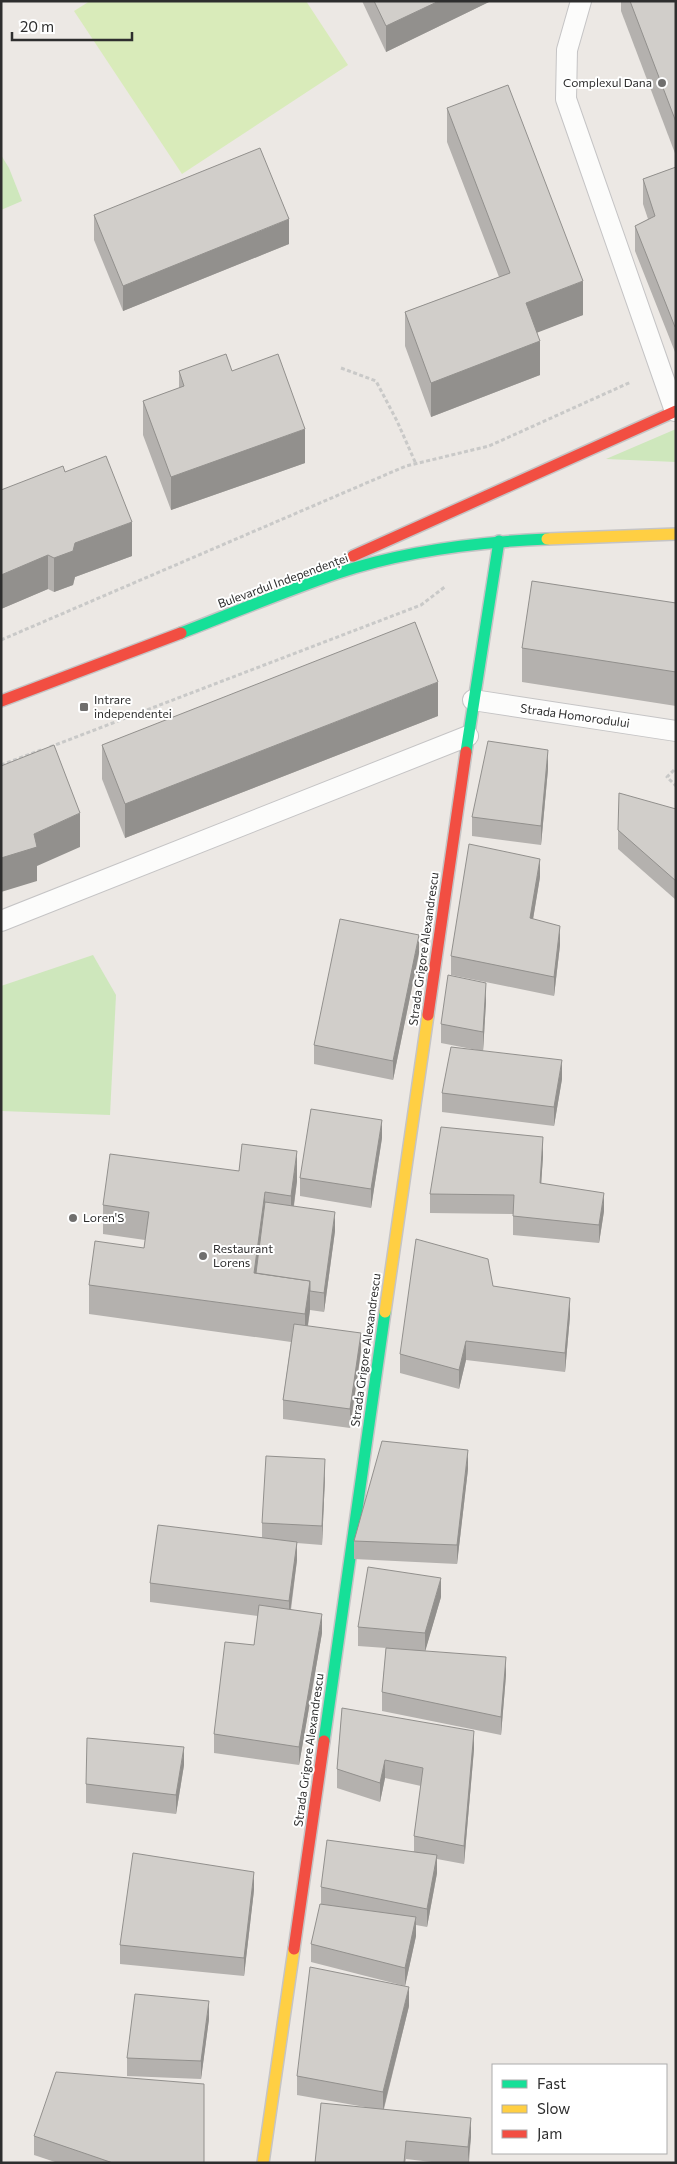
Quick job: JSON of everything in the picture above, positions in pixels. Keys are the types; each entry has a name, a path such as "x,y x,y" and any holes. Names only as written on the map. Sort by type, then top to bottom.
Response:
{"street":[{"path":"190,629 676,411"},
{"name":"Bulevardul Independenței","path":"1,701 339,573 409,554 499,541 676,534"},
{"name":"Strada Grigore Alexandrescu","path":"263,2163 473,700 499,541"}],"lane":[{"path":"581,1 567,50 566,99 676,411"},
{"name":"Strada Homorodului","path":"473,700 676,731"},
{"path":"1,920 468,736"}],"path":[{"path":"341,368 376,380 416,464"},
{"path":"1,640 406,466 489,446 661,369"},
{"path":"1,765 421,605 450,582"},
{"path":"674,770 667,777 676,786"}],"green space":[{"path":"90,1 306,1 348,65 182,174 74,11"},
{"path":"1,155 9,168 22,201 1,210"},
{"path":"676,429 676,462 606,459"},
{"path":"93,955 116,995 110,1115 1,1111 1,986"}],"building":[{"path":"374,1 439,1 386,26"},
{"name":"Complexul Dana","path":"630,1 676,1 676,122"},
{"path":"508,85 583,281 526,303 540,341 431,383 405,312 510,273 447,108"},
{"path":"260,148 289,219 123,286 94,215"},
{"path":"676,167 675,327 635,226 655,216 643,179"},
{"path":"226,354 232,371 278,354 305,429 171,477 143,401 184,386 179,371"},
{"path":"106,456 132,522 75,543 73,551 54,558 48,555 1,575 1,490 63,466 65,472"},
{"path":"532,581 676,603 676,672 522,648"},
{"path":"415,622 438,682 125,804 102,745"},
{"path":"488,741 548,750 541,826 472,817"},
{"path":"54,745 80,813 34,834 37,847 1,858 1,766"},
{"path":"619,793 676,809 676,881 618,830"},
{"path":"469,844 540,859 530,918 560,926 554,977 451,956"},
{"path":"340,919 419,935 393,1061 314,1045"},
{"path":"448,975 486,983 483,1032 441,1024"},
{"path":"451,1047 562,1060 554,1107 442,1093"},
{"path":"311,1109 382,1120 371,1189 300,1178"},
{"path":"441,1127 543,1137 540,1183 604,1193 599,1225 513,1216 514,1195 430,1194"},
{"name":"Restaurant Lorens","path":"242,1144 297,1151 291,1196 265,1192 254,1273 310,1281 305,1314 89,1285 95,1241 144,1248 149,1212 103,1205 110,1154 239,1171"},
{"path":"265,1202 335,1212 324,1293 310,1291 310,1281 256,1273"},
{"path":"416,1239 488,1259 493,1286 570,1298 565,1353 466,1341 459,1370 400,1354"},
{"path":"294,1324 361,1333 350,1409 283,1400"},
{"path":"382,1441 468,1450 457,1545 354,1541"},
{"path":"266,1456 325,1459 322,1526 262,1523"},
{"path":"158,1525 297,1542 289,1601 150,1583"},
{"path":"368,1567 441,1578 425,1633 358,1627"},
{"path":"259,1605 322,1614 299,1747 214,1734 225,1642 254,1645"},
{"path":"386,1648 506,1657 501,1717 382,1692"},
{"path":"342,1708 474,1731 464,1846 414,1836 423,1768 385,1760 380,1783 337,1769"},
{"path":"87,1738 184,1747 176,1795 86,1784"},
{"path":"327,1840 437,1855 427,1909 321,1887"},
{"path":"133,1853 254,1872 244,1958 120,1945"},
{"path":"320,1904 416,1917 405,1968 311,1944"},
{"path":"310,1967 409,1987 383,2092 297,2076"},
{"path":"135,1994 209,2001 201,2061 127,2058"},
{"path":"56,2072 204,2084 204,2163 113,2163 34,2136"},
{"path":"321,2103 471,2118 468,2147 406,2141 404,2163 315,2163"}],"traffic: fast":[{"path":"181,633 298,587 363,565 415,553 468,545 547,539"},
{"path":"466,752 499,541"},
{"path":"324,1741 385,1312"}],"traffic: slow":[{"path":"547,539 676,534"},
{"path":"385,1312 428,1015"},
{"path":"263,2163 294,1949"}],"traffic: jam":[{"path":"353,556 676,411"},
{"path":"1,701 181,633"},
{"path":"428,1015 466,752"},
{"path":"294,1949 324,1741"}],"place":[{"name":"Complexul Dana","path":"662,83"},
{"name":"Intrare independentei","path":"84,707"},
{"name":"Loren'S","path":"73,1218"},
{"name":"Restaurant Lorens","path":"203,1256"}]}
